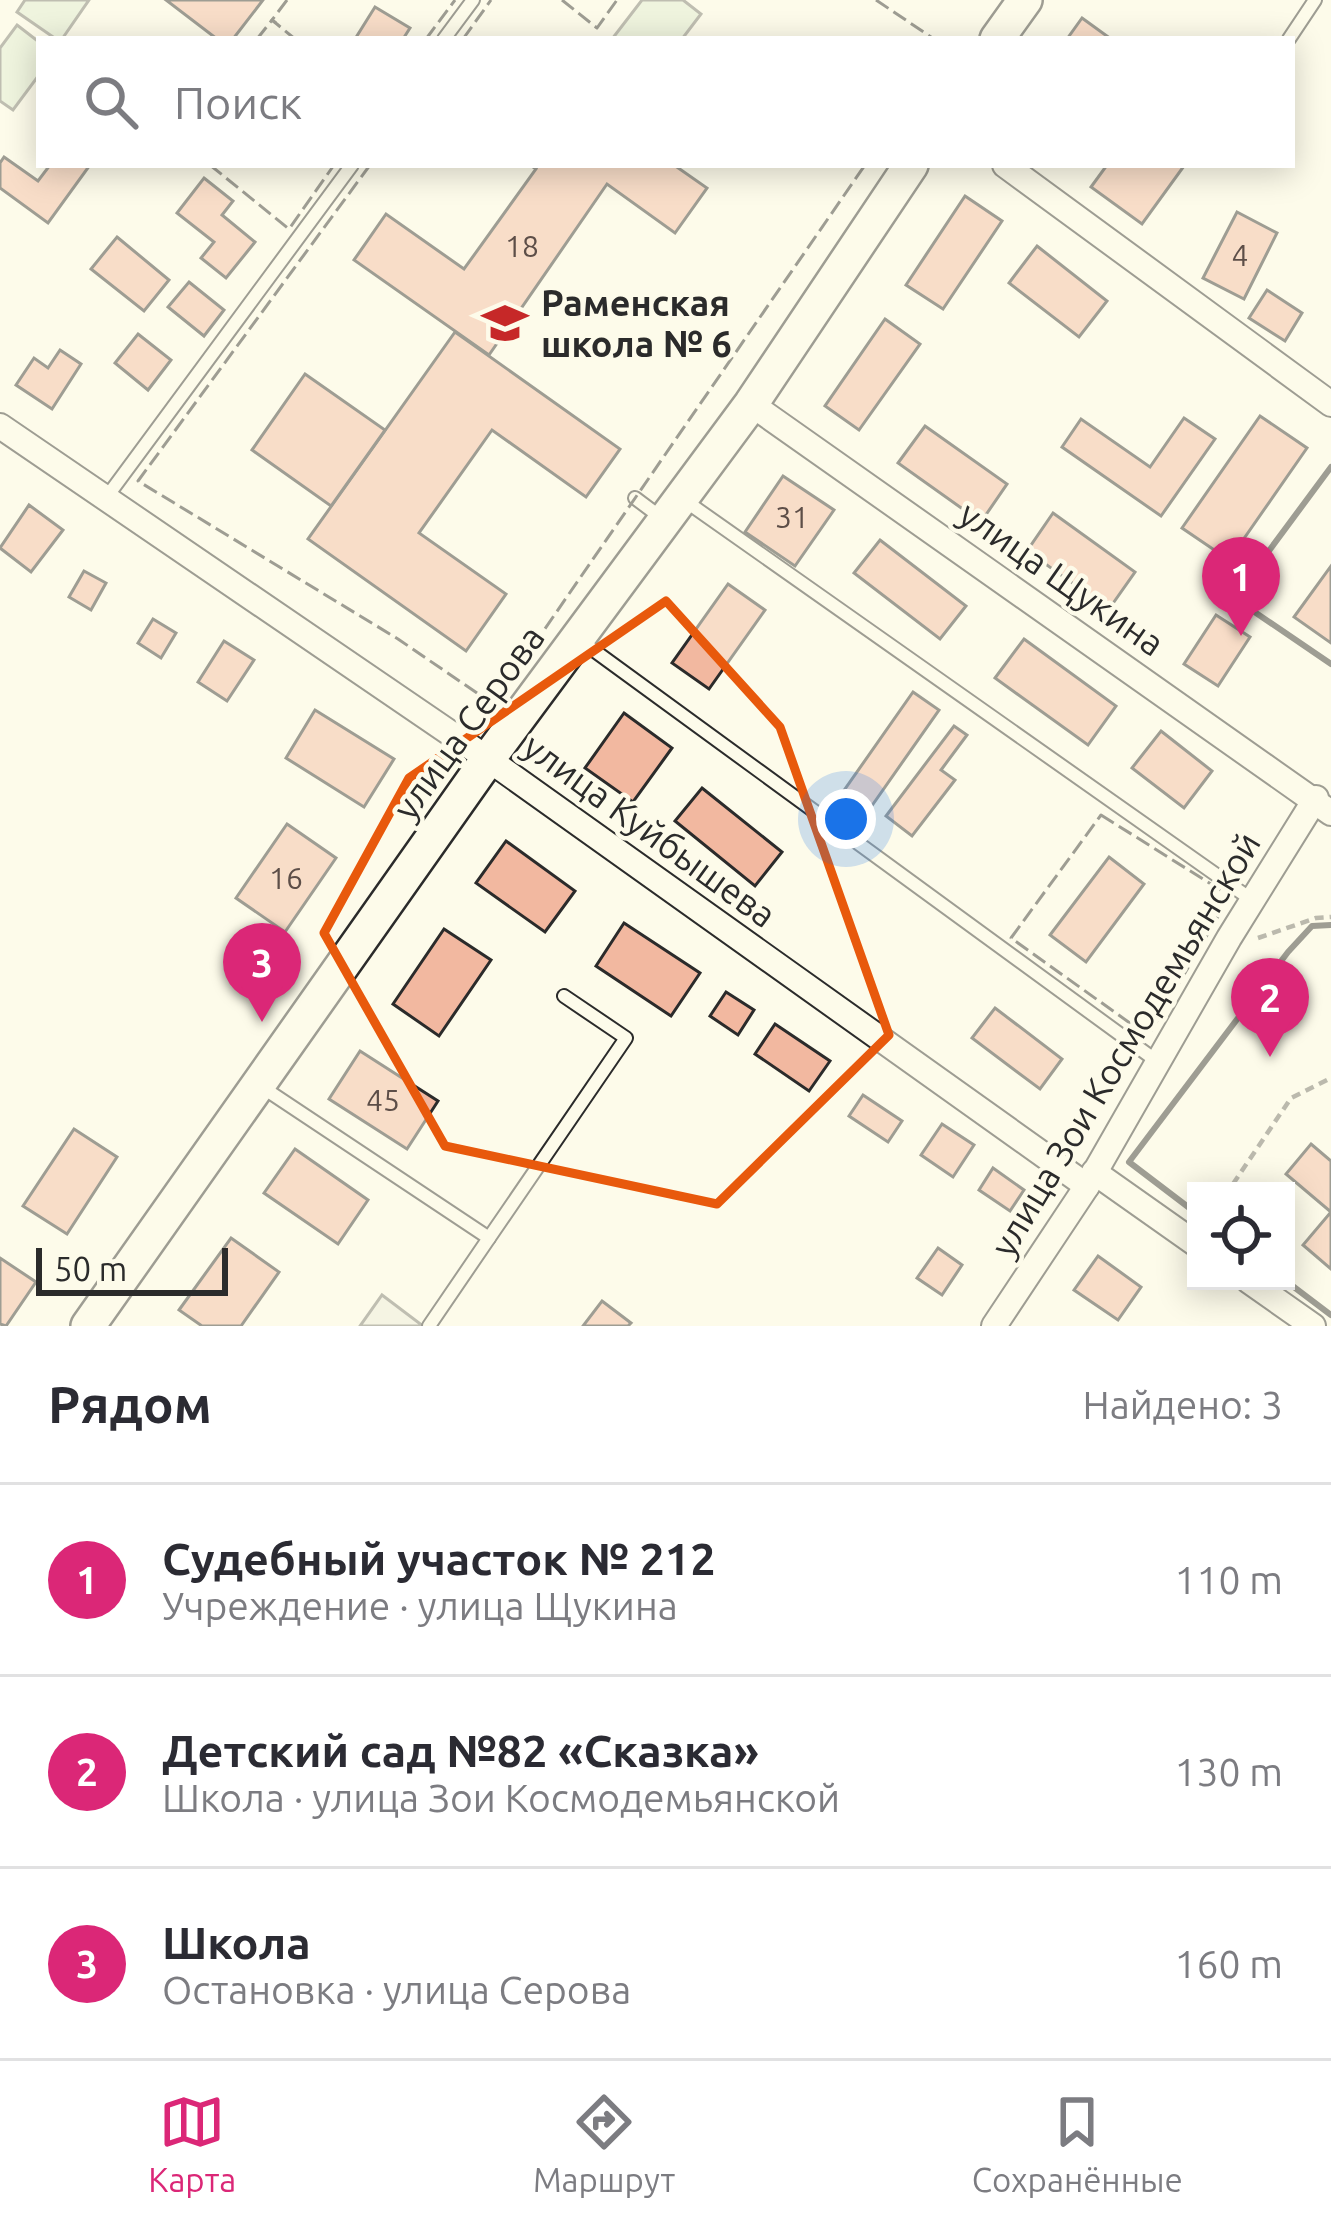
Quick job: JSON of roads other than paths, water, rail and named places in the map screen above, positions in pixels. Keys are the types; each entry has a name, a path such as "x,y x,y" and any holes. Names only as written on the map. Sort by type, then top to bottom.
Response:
{"street":[{"path":"999,36 1025,0"},
{"name":"улица Серова","path":"88,1326 488,759 751,404 908,168"},
{"path":"1009,168 1331,404"},
{"name":"улица Щукина","path":"751,404 1323,806"},
{"name":"улица Куйбышева","path":"0,427 1091,1179 1187,1238"},
{"name":"улица Зои Космодемьянской","path":"994,1326 1091,1179 1252,900 1323,806"},
{"path":"1262,1290 1312,1326"}],"lane":[{"path":"446,36 472,0"},
{"path":"1291,36 1315,0"},
{"path":"106,497 350,168"},
{"path":"635,498 673,509 1252,900"},
{"path":"578,638 1158,1062"},
{"path":"429,1326 626,1038 564,996"},
{"path":"257,1084 489,1238"}],"place":[{"name":"Раменская школа № 6","path":"505,323"},
{"name":"Судебный участок № 212","path":"1241,636"},
{"name":"Школа","path":"262,1022"},
{"name":"Детский сад №82 «Сказка»","path":"1270,1057"}]}
